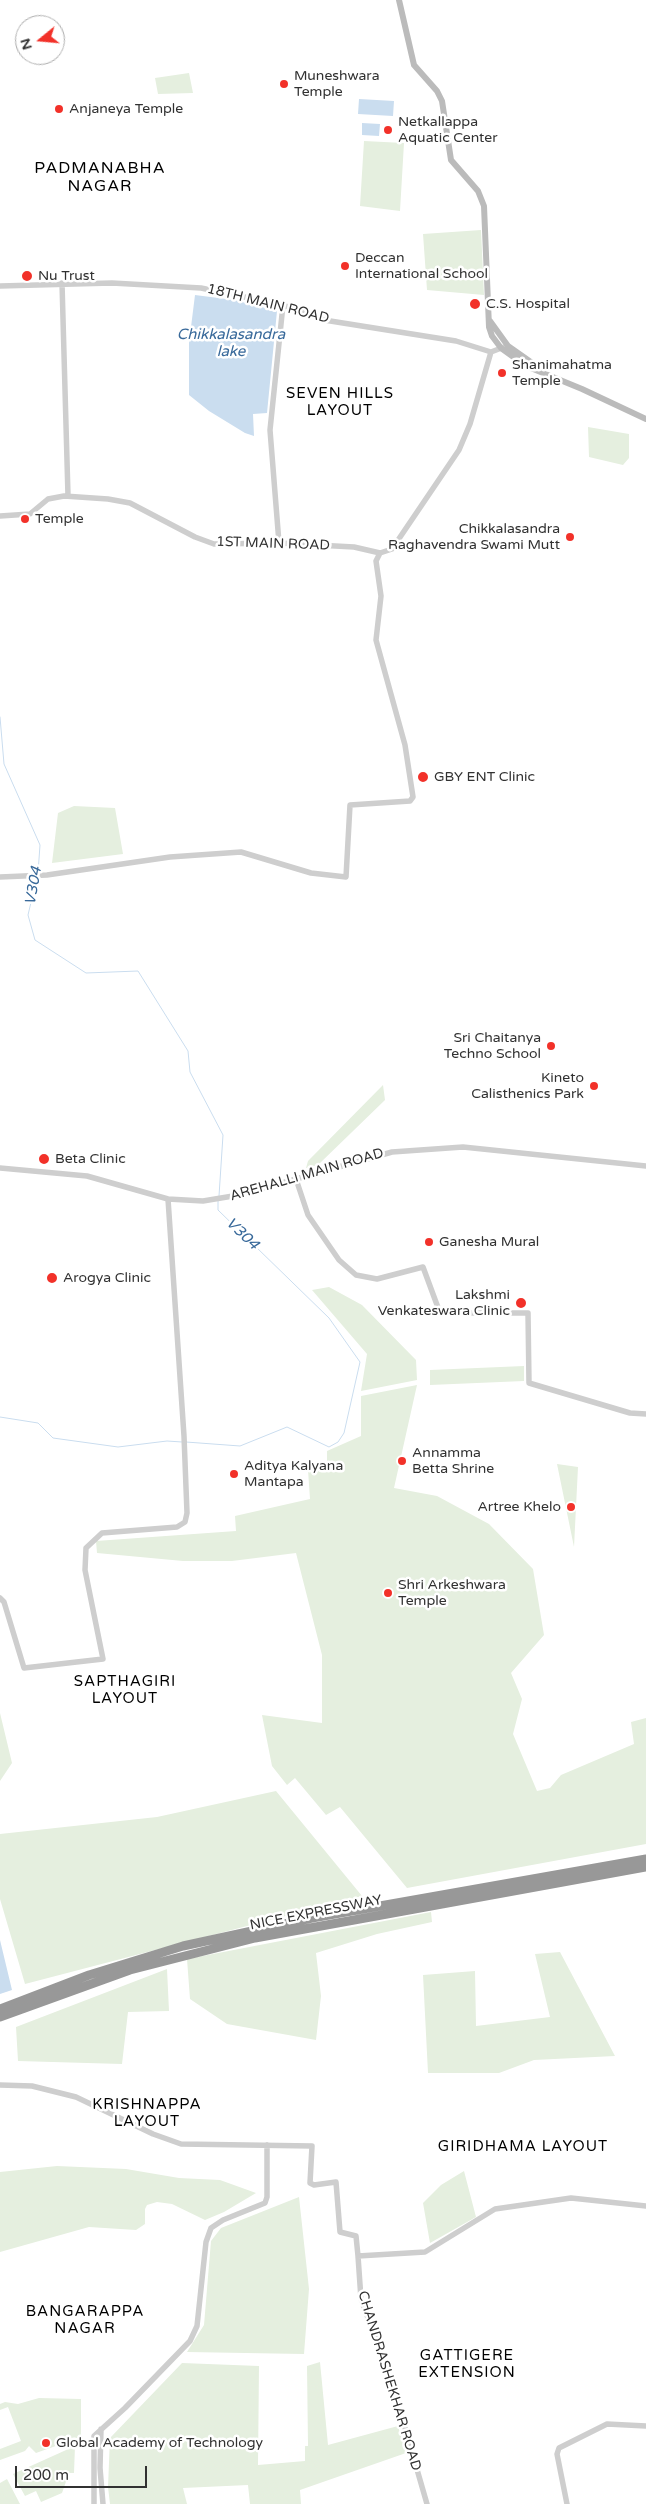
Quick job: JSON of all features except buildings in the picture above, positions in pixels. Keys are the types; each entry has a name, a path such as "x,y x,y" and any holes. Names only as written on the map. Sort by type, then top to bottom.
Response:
{"highway":[{"name":"NICE EXPRESSWAY","path":"0,2009 89,1975 192,1944 312,1918 646,1859"},
{"name":"NICE EXPRESSWAY","path":"0,2017 130,1970 255,1938 646,1867"}],"main road":[{"path":"399,0 414,65 437,91 442,101 451,160 478,191 484,206 492,336 522,363 537,368 646,420"}],"street":[{"name":"18TH MAIN ROAD","path":"0,286 62,283 173,284 202,288 283,305 324,320 456,341 490,352"},
{"path":"62,283 68,496"},
{"path":"279,543 270,430 283,305"},
{"path":"0,877 42,875 170,857 241,852 311,873 346,877 350,805 411,800 413,795 405,745 376,640 381,596 376,563 380,553 392,549 459,450 467,433 490,352 505,347"},
{"name":"1ST MAIN ROAD","path":"0,516 28,514 48,499 68,496 126,501 195,537 214,544 279,543 354,547 380,553"},
{"name":"AREHALLI MAIN ROAD","path":"0,1168 94,1177 168,1199 211,1200 296,1179 385,1152 458,1147 646,1166"},
{"path":"296,1179 308,1215 338,1260 356,1275 377,1279 423,1267 440,1313 528,1313 529,1383 630,1413 646,1414"},
{"path":"0,1598 4,1602 24,1668 102,1660 85,1570 86,1548 102,1533 183,1524 187,1513 184,1436 168,1199"},
{"path":"0,2085 32,2086 76,2096 152,2134 181,2144 267,2145 267,2198 265,2203 223,2220 211,2228 206,2242 197,2326 190,2341 125,2408 94,2436 94,2504"},
{"name":"CHANDRASHEKHAR ROAD","path":"267,2145 312,2146 310,2183 314,2185 336,2182 340,2232 356,2236 361,2299 392,2383 427,2504"},
{"path":"358,2256 425,2252 495,2208 571,2198 646,2206"},
{"path":"567,2504 557,2454 559,2448 607,2424 646,2426"},
{"path":"101,2429 100,2468 103,2504"}],"green space":[{"path":"189,73 193,93 158,94 155,78"},
{"path":"364,141 404,143 400,211 360,206"},
{"path":"481,230 484,295 427,290 423,234"},
{"path":"588,427 629,434 629,458 623,465 589,457"},
{"path":"74,806 115,808 123,854 52,863 58,813"},
{"path":"383,1085 385,1100 318,1165 306,1168 308,1161"},
{"path":"329,1287 362,1305 416,1360 417,1380 361,1391 367,1354 312,1290"},
{"path":"524,1366 524,1381 430,1385 430,1370"},
{"path":"417,1385 394,1488 437,1496 489,1524 533,1569 544,1635 511,1673 522,1699 513,1734 537,1791 550,1788 561,1775 634,1744 631,1722 646,1718 646,1844 407,1888 340,1807 326,1815 295,1778 287,1785 272,1766 262,1715 322,1723 322,1655 296,1553 232,1561 183,1561 97,1553 96,1541 236,1531 235,1516 310,1499 308,1470 327,1467 327,1451 361,1436 361,1396"},
{"name":"Artree Khelo","path":"557,1464 578,1467 574,1547"},
{"path":"0,1713 12,1763 0,1781"},
{"path":"276,1791 362,1896 25,1984 0,1899 0,1834 157,1817"},
{"path":"431,1912 432,1922 377,1934 316,1953 321,1996 316,2040 227,2024 190,1999 187,1959"},
{"path":"560,1952 615,2056 534,2060 499,2073 428,2073 423,1975 475,1971 476,2026 550,2017 535,1954"},
{"path":"167,1969 169,2011 128,2012 122,2064 18,2061 16,2027"},
{"path":"57,2166 126,2169 179,2178 220,2180 256,2193 224,2212 205,2220 172,2204 157,2202 147,2205 145,2209 145,2224 136,2230 89,2227 0,2252 0,2172"},
{"path":"464,2171 476,2217 430,2243 423,2203 441,2185"},
{"path":"299,2197 309,2289 304,2354 187,2352 204,2325 211,2241 221,2228"},
{"path":"320,2362 328,2445 398,2426 406,2453 300,2490 301,2504 250,2504 248,2485 183,2488 187,2504 110,2504 108,2487 110,2438 182,2363 259,2366 258,2465 305,2461 305,2446 308,2446 307,2366"},
{"path":"39,2398 81,2399 81,2437 36,2453 29,2446 25,2451 0,2460 0,2449 21,2441 8,2407 0,2410 0,2404 5,2402 18,2404"},
{"path":"75,2446 74,2473 69,2473 62,2493 41,2502 36,2491 25,2496 13,2474"},
{"path":"7,2479 20,2504 0,2504 0,2483"}],"water":[{"path":"359,99 394,101 393,116 358,114"},
{"path":"362,123 380,124 379,136 362,135"},
{"name":"Chikkalasandra lake","path":"195,295 234,300 277,311 267,413 253,414 254,436 245,433 209,411 189,395 189,343"},
{"path":"0,1940 12,1990 0,1994"}],"waterway":[{"name":"V304","path":"0,717 4,764 40,845 38,873"},
{"name":"V304","path":"37,877 28,915 35,940 86,973 138,971 188,1051 190,1072 223,1135 219,1196"},
{"name":"V304","path":"186,1442 240,1446 287,1427 329,1447 338,1442 344,1433 360,1362 329,1318 218,1210 218,1200"},
{"name":"V304","path":"0,1417 38,1423 53,1438 118,1447 167,1441 182,1442"}],"place":[{"name":"Muneshwara Temple","path":"284,84"},
{"name":"Anjaneya Temple","path":"59,109"},
{"name":"Netkallappa Aquatic Center","path":"388,130"},
{"name":"Deccan International School","path":"345,266"},
{"name":"Nu Trust","path":"27,276"},
{"name":"C.S. Hospital","path":"475,304"},
{"name":"Shanimahatma Temple","path":"502,373"},
{"name":"Temple","path":"25,519"},
{"name":"Chikkalasandra Raghavendra Swami Mutt","path":"570,537"},
{"name":"GBY ENT Clinic","path":"423,777"},
{"name":"Sri Chaitanya Techno School","path":"551,1046"},
{"name":"Kineto Calisthenics Park","path":"594,1086"},
{"name":"Beta Clinic","path":"44,1159"},
{"name":"Ganesha Mural","path":"429,1242"},
{"name":"Arogya Clinic","path":"52,1278"},
{"name":"Lakshmi Venkateswara Clinic","path":"521,1303"},
{"name":"Annamma Betta Shrine","path":"402,1461"},
{"name":"Aditya Kalyana Mantapa","path":"234,1474"},
{"name":"Artree Khelo","path":"571,1507"},
{"name":"Shri Arkeshwara Temple","path":"388,1593"},
{"name":"Global Academy of Technology","path":"46,2443"}],"district":[{"name":"PADMANABHA NAGAR","path":"100,178"},
{"name":"SEVEN HILLS LAYOUT","path":"340,402"},
{"name":"SAPTHAGIRI LAYOUT","path":"125,1690"},
{"name":"KRISHNAPPA LAYOUT","path":"147,2114"},
{"name":"GIRIDHAMA LAYOUT","path":"523,2147"},
{"name":"BANGARAPPA NAGAR","path":"85,2320"},
{"name":"GATTIGERE EXTENSION","path":"467,2364"}]}
